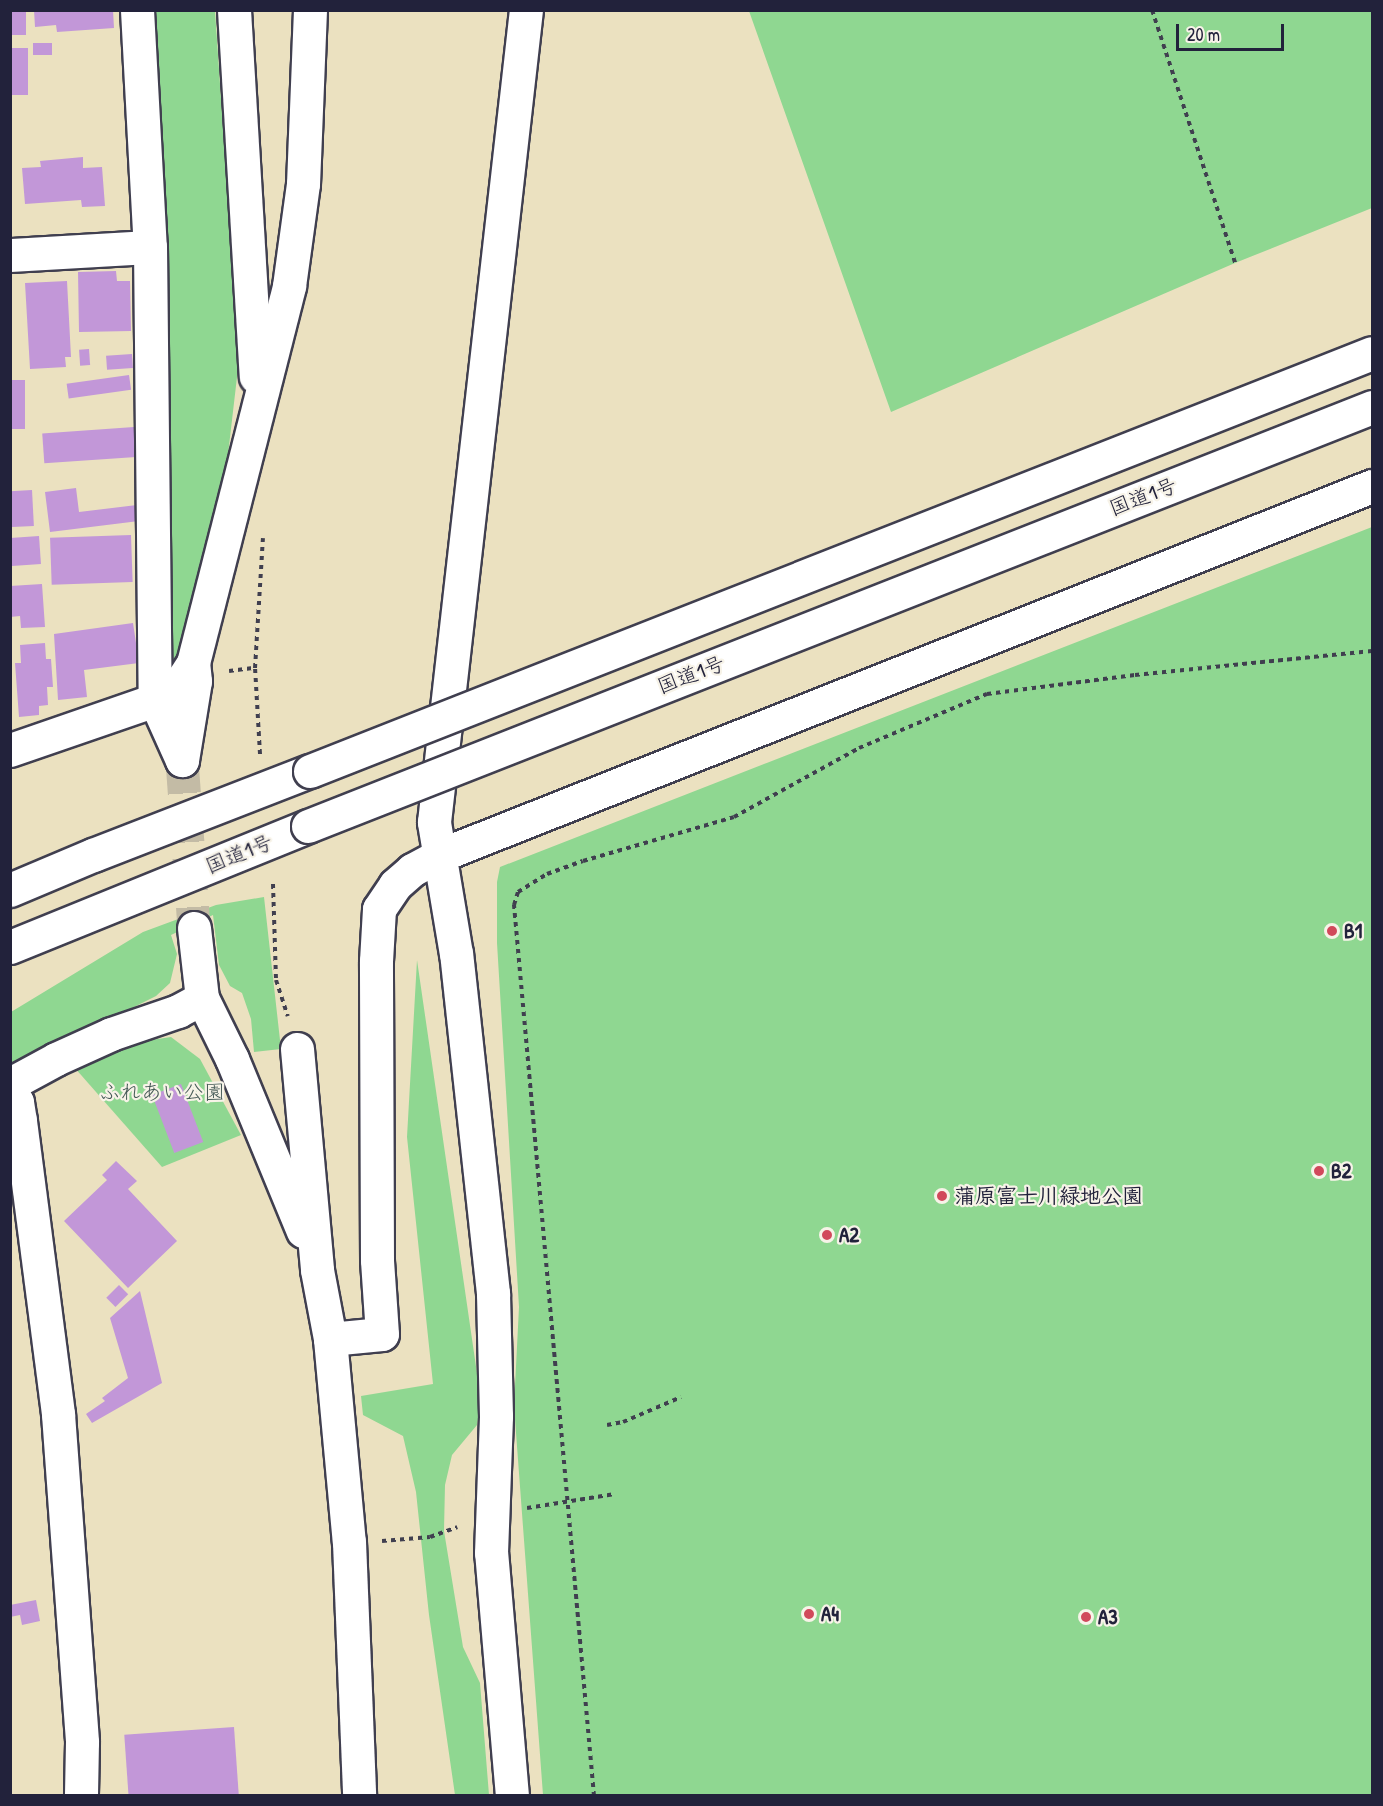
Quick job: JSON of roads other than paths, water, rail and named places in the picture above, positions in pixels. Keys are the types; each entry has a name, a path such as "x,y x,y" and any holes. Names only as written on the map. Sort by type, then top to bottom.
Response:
{"main road":[{"path":"137,10 150,247 155,700 182,760 195,681 193,663"},
{"path":"234,10 258,405"},
{"path":"10,750 155,700 182,680 193,663 289,286 301,195 310,10"},
{"path":"512,1796 491,1553 496,1416 493,1293 456,954 434,822 526,10"},
{"path":"10,255 150,247"},
{"path":"10,890 93,855 1372,352"},
{"name":"国道1号","path":"10,947 308,826 1372,407"},
{"path":"330,1339 382,1334 377,1248 376,961 379,909 395,885 412,870 438,856 1372,486"},
{"path":"10,869 310,771"},
{"path":"10,970 134,896"},
{"path":"194,928 202,998 232,1059 279,1168 317,1270"},
{"path":"10,1084 56,1059 111,1034 178,1011 202,998"},
{"path":"297,1049 317,1270 330,1339 349,1542 359,1796"},
{"path":"10,1090 17,1102 20,1121 58,1414 82,1742 81,1796"}],"tunnel":[{"path":"182,760 194,928"}],"place":[{"name":"B1","path":"1332,931"},
{"name":"B2","path":"1319,1171"},
{"name":"蒲原富士川緑地公園","path":"942,1196"},
{"name":"A2","path":"827,1235"},
{"name":"A4","path":"809,1614"},
{"name":"A3","path":"1086,1617"}],"park label":[{"name":"ふれあい公園","path":"162,1092"}]}
